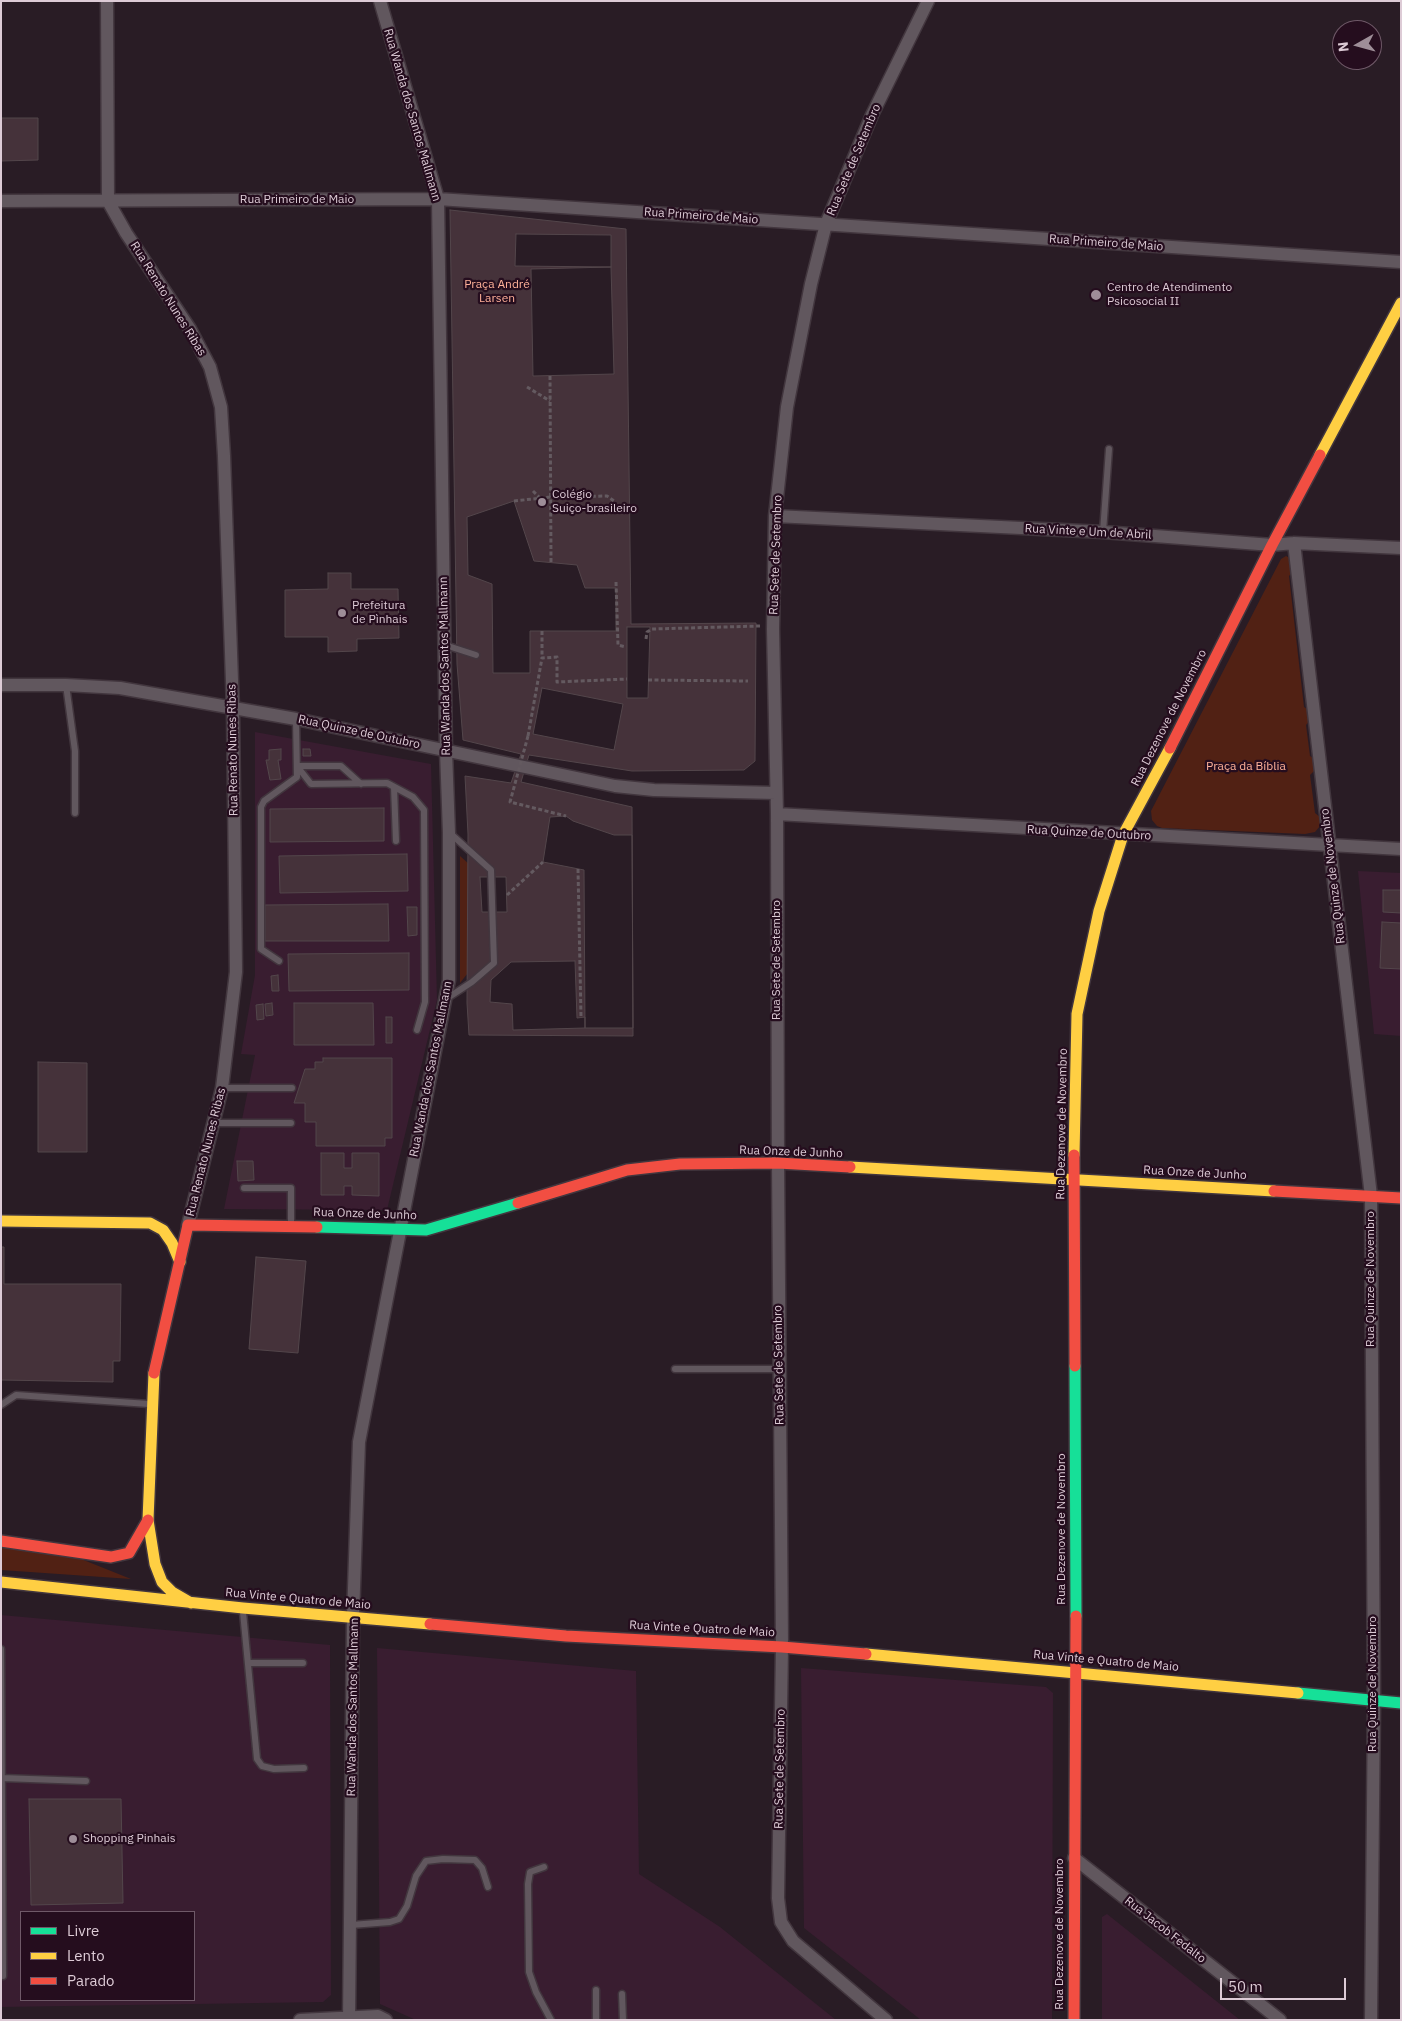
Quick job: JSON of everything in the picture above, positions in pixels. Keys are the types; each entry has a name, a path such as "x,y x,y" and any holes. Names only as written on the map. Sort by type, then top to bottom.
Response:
{"main road":[{"name":"Rua Dezenove de Novembro","path":"1074,2020 1076,1672 1074,1181 1077,1014 1099,911 1123,835 1165,757 1272,545 1401,303"},
{"name":"Rua Onze de Junho","path":"188,1225 426,1230 627,1170 680,1164 778,1163 1401,1198"},
{"path":"1,1221 150,1223 163,1230 168,1236 180,1262"},
{"name":"Rua Renato Nunes Ribas","path":"188,1225 154,1370 148,1520 155,1564 162,1582 172,1592 191,1603"},
{"path":"1,1541 111,1557 129,1553 148,1520"},
{"name":"Rua Vinte e Quatro de Maio","path":"1,1582 243,1608 353,1616 566,1636 782,1647 1401,1702"}],"street":[{"name":"Rua Renato Nunes Ribas","path":"107,1 108,201 130,240 190,329 210,367 221,407 233,709 236,972 222,1088 188,1225"},
{"name":"Rua Wanda dos Santos Mallmann","path":"349,2019 353,1616 359,1442 449,980 449,833 444,644 438,199 380,1"},
{"name":"Rua Sete de Setembro","path":"886,2020 793,1941 781,1922 778,1898 782,1647 774,516 787,407 811,284 826,224 872,115 928,1"},
{"name":"Rua Primeiro de Maio","path":"1,200 438,199 1401,262"},
{"name":"Rua Vinte e Um de Abril","path":"774,516 1103,532 1272,545 1294,542 1401,548"},
{"name":"Rua Quinze de Novembro","path":"1294,542 1371,1196 1374,1700 1371,2020"},
{"name":"Rua Quinze de Outubro","path":"1,685 66,685 120,688 233,709 296,718 615,786 654,790 776,793"},
{"name":"Rua Quinze de Outubro","path":"777,814 1123,835 1401,849"},
{"name":"Rua Jacob Fedalto","path":"1074,1858 1280,2020"},
{"path":"300,2020 349,2019 378,2016 386,2020"}],"lane":[{"path":"1103,532 1109,449"},
{"path":"444,644 476,656"},
{"path":"66,685 75,751 75,813"},
{"path":"279,961 261,949 261,807 264,801 297,777 296,718"},
{"path":"297,766 312,784 387,783 413,798 424,810 425,1002 418,1030"},
{"path":"297,766 341,766 361,784"},
{"path":"394,787 396,841"},
{"path":"445,1000 472,982 494,963 491,870 449,833"},
{"path":"222,1088 292,1088"},
{"path":"214,1123 291,1123"},
{"path":"244,1188 291,1188 291,1226"},
{"path":"676,1369 779,1369"},
{"path":"1,1405 16,1395 152,1404"},
{"path":"243,1608 257,1759 262,1766 274,1769 304,1768"},
{"path":"1,1649 3,1976"},
{"path":"248,1663 303,1663"},
{"path":"2,1778 86,1781"},
{"path":"350,1925 390,1922 400,1919 407,1906 416,1876 426,1861 443,1859 475,1860 482,1868 488,1887"},
{"path":"544,1867 530,1872 528,1884 529,1972 536,1992 552,2020"},
{"path":"596,1990 596,2020"},
{"path":"622,1994 623,2020"}],"path":[{"path":"550,376 551,563"},
{"path":"527,387 550,401"},
{"path":"533,491 540,498"},
{"path":"514,501 551,497 607,496 614,501"},
{"path":"616,582 618,646 626,647"},
{"path":"646,639 647,632 652,629 774,625"},
{"path":"542,631 542,658 528,736 510,802 566,816"},
{"path":"542,658 557,657 558,682 627,679"},
{"path":"648,680 748,682"},
{"path":"507,895 542,862"},
{"path":"578,869 581,1018"}],"shaded area":[{"path":"255,732 431,764 437,1000 387,1210 224,1209 255,1055 241,1054 255,975"},
{"path":"1358,871 1401,873 1401,1036 1374,1034"},
{"path":"1,1615 330,1645 331,1995 323,2002 1,2007"},
{"path":"377,1648 636,1671 639,1874 720,1927 836,2020 416,2020 380,2004"},
{"path":"801,1668 1046,1687 1053,1693 1052,2020 921,2020 804,1928"},
{"path":"1107,1914 1240,2020 1102,2020 1102,1917"}],"green space":[{"name":"Praça da Bíblia","path":"1286,556 1292,559 1294,570 1289,576 1304,707 1310,711 1311,719 1306,725 1310,756 1316,760 1316,769 1310,775 1315,813 1321,818 1320,826 1315,832 1305,834 1162,828 1157,826 1152,820 1151,811 1281,559"},
{"path":"460,856 478,872 479,959 460,983"},
{"path":"1,1547 76,1557 131,1579 1,1570"}],"building":[{"path":"1,118 38,118 38,160 1,161"},
{"name":"Colégio Suiço-brasileiro","path":"450,210 626,229 631,624 756,623 755,761 744,770 632,771 529,755 521,782 632,807 633,1036 469,1035 467,1003 468,834 465,776 511,783 521,754 463,740 457,664"},
{"path":"516,234 611,235 611,267 515,266"},
{"path":"611,267 614,374 533,376 531,269"},
{"path":"514,501 534,561 577,565 585,588 616,588 616,631 530,631 530,673 493,673 492,584 468,575 467,517"},
{"name":"Prefeitura de Pìnhais","path":"328,573 351,573 351,589 398,589 399,638 357,639 357,651 328,652 328,637 285,637 285,590 328,589"},
{"path":"627,627 650,627 648,698 627,698"},
{"path":"542,688 623,704 614,750 533,734"},
{"path":"281,749 281,760 278,760 281,779 270,780 266,760 269,760 269,750"},
{"path":"303,749 310,749 311,756 303,756"},
{"path":"384,808 384,841 270,842 270,809"},
{"path":"566,816 573,821 614,835 632,835 633,1028 585,1028 584,870 543,862 550,817"},
{"path":"407,854 408,891 280,893 279,856"},
{"path":"480,877 506,877 507,912 482,912"},
{"path":"1383,890 1401,890 1401,913 1383,912"},
{"path":"388,904 389,941 265,941 265,905"},
{"path":"407,907 417,907 417,935 408,936"},
{"path":"1382,922 1401,923 1401,969 1380,968"},
{"path":"409,953 409,990 289,991 288,954"},
{"path":"575,961 577,1018 585,1017 585,1028 513,1030 512,1004 490,1002 491,980 511,962"},
{"path":"278,975 279,991 272,991 271,976"},
{"path":"272,1003 273,1015 266,1016 265,1004"},
{"path":"294,1003 373,1003 374,1045 294,1045"},
{"path":"263,1004 264,1019 257,1020 256,1005"},
{"path":"386,1017 392,1017 392,1043 386,1043"},
{"path":"323,1058 392,1058 392,1138 385,1138 385,1146 316,1146 316,1122 305,1122 305,1103 294,1103 305,1069 315,1069 315,1062 323,1062"},
{"path":"38,1062 87,1063 87,1152 38,1152"},
{"path":"321,1153 344,1153 344,1168 352,1168 352,1153 379,1153 379,1196 352,1195 352,1186 344,1186 344,1195 321,1195"},
{"path":"237,1161 253,1161 254,1180 238,1181"},
{"path":"1,1247 4,1247 4,1284 121,1284 120,1361 113,1361 113,1382 1,1380"},
{"path":"256,1257 306,1261 298,1353 249,1349"},
{"path":"29,1799 121,1799 123,1903 31,1905"}],"traffic: fast":[{"path":"317,1227 426,1230 518,1203"},
{"path":"1075,1366 1076,1616"},
{"path":"1298,1693 1401,1703"}],"traffic: slow":[{"path":"1320,455 1401,303"},
{"path":"1074,1155 1077,1014 1099,911 1123,835 1170,748"},
{"path":"850,1167 1274,1191"},
{"path":"1,1221 150,1223 163,1230 172,1243 180,1262"},
{"path":"154,1373 148,1520 155,1564 162,1582 172,1592 191,1603"},
{"path":"1,1582 243,1608 430,1624"},
{"path":"866,1654 1298,1693"}],"traffic: jam":[{"path":"1170,748 1272,545 1320,455"},
{"path":"1074,1155 1075,1366"},
{"path":"518,1203 627,1170 680,1164 778,1163 850,1167"},
{"path":"1274,1191 1401,1198"},
{"path":"154,1373 188,1225 317,1227"},
{"path":"1,1541 111,1557 129,1553 148,1520"},
{"path":"1074,2020 1076,1616"},
{"path":"430,1624 566,1636 782,1647 866,1654"}],"place":[{"name":"Centro de Atendimento Psicosocial II","path":"1096,295"},
{"name":"Colégio Suiço-brasileiro","path":"542,502"},
{"name":"Prefeitura de Pìnhais","path":"342,613"},
{"name":"Shopping Pinhais","path":"73,1839"}],"park label":[{"name":"Praça André Larsen","path":"497,292"}]}
